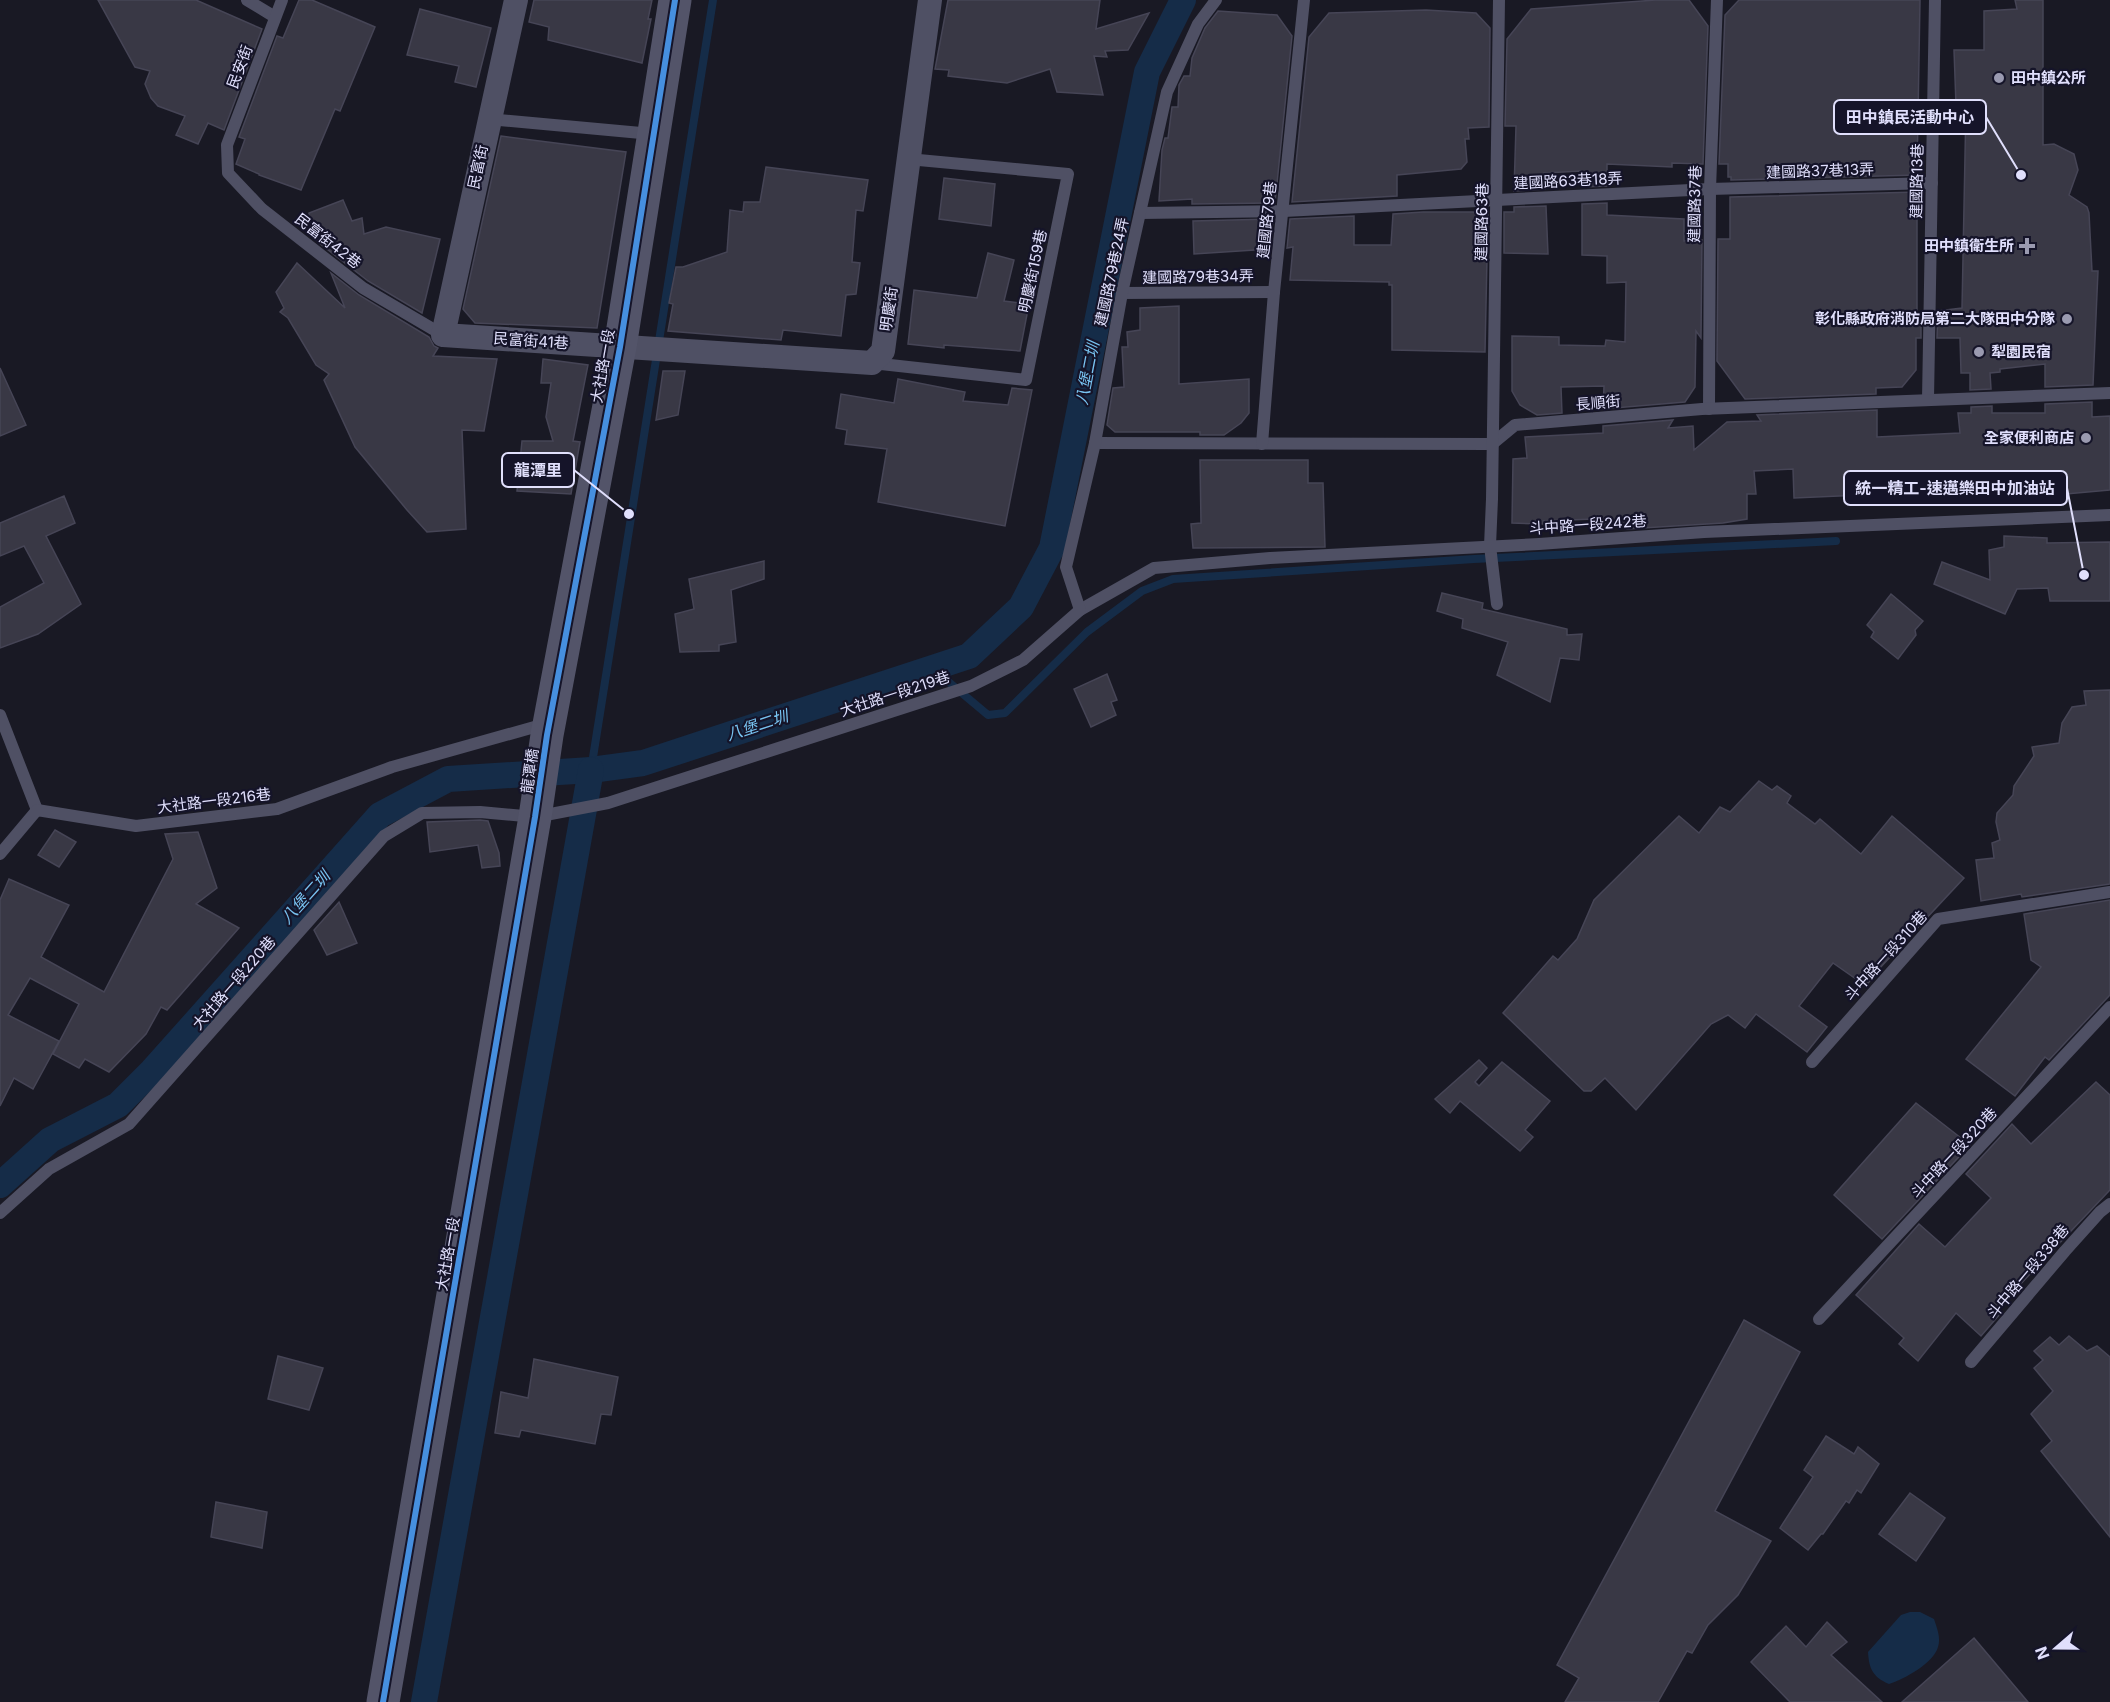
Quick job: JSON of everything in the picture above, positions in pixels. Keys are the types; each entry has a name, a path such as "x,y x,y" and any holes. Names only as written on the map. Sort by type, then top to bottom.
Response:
{"street":[{"name":"民富街","path":"442,335 516,0"},
{"name":"大社路一段","path":"548,729 620,347 675,0"},
{"name":"明慶街","path":"872,363 883,351 930,0"},
{"name":"民富街41巷","path":"442,335 620,347"},
{"path":"620,347 872,363"},
{"name":"龍潭橋","path":"536,814 548,729"},
{"name":"大社路一段","path":"383,1702 536,814"}],"lane":[{"path":"248,0 275,17"},
{"name":"民安街","path":"227,145 282,0"},
{"name":"建國路79巷24弄","path":"1095,443 1122,293 1167,92 1197,24 1216,0"},
{"name":"建國路79巷","path":"1262,444 1304,0"},
{"name":"建國路63巷","path":"1497,604 1490,546 1499,0"},
{"name":"建國路37巷","path":"1709,409 1710,189 1717,0"},
{"name":"建國路13巷","path":"1929,399 1935,0"},
{"path":"488,119 653,134"},
{"name":"民富街42巷","path":"227,145 228,173 262,209 363,288 442,335"},
{"name":"明慶街159巷","path":"872,363 1026,380 1068,174 909,159"},
{"name":"建國路37巷13弄","path":"1710,189 1932,183"},
{"name":"建國路63巷18弄","path":"1284,211 1710,189"},
{"name":"建國路79巷24弄","path":"1140,213 1284,211"},
{"name":"建國路79巷34弄","path":"1122,293 1275,292"},
{"name":"長順街","path":"1492,444 1515,425 1709,409 2110,393"},
{"path":"1080,610 1066,567 1095,443 1492,444"},
{"name":"斗中路一段242巷","path":"1080,610 1154,568 1270,558 1704,532 2110,515"},
{"name":"大社路一段219巷","path":"536,814 608,803 971,686 1023,660 1080,610"},
{"path":"0,715 37,810 0,854"},
{"name":"大社路一段216巷","path":"37,810 136,826 278,809 392,767 548,729"},
{"name":"大社路一段220巷","path":"0,1213 50,1169 129,1125 384,836 422,813 536,814"},
{"name":"斗中路一段310巷","path":"1812,1062 1938,919 2110,892"},
{"name":"斗中路一段320巷","path":"1819,1320 2110,1007"},
{"name":"斗中路一段338巷","path":"1971,1362 2079,1235 2110,1204"}],"water":[{"path":"1920,1612 1934,1619 1939,1644 1935,1653 1924,1665 1910,1675 1889,1684 1873,1672 1868,1652 1901,1615"}],"building":[{"path":"98,0 196,0 262,29 224,130 208,123 198,144 176,135 185,116 158,106 151,98 145,84 150,71 135,67"},
{"path":"299,0 312,0 375,27 340,111 335,109 301,190 236,164 245,139 239,137 277,36 283,38"},
{"path":"534,0 652,0 648,19 651,19 642,63 548,40 549,27 529,22"},
{"path":"948,0 1100,0 1096,29 1149,13 1128,50 1105,51 1107,57 1094,56 1103,95 1057,92 1050,69 1007,83 948,76 949,70 935,69"},
{"path":"1656,0 1689,0 1708,26 1703,164 1672,163 1672,167 1607,164 1607,186 1582,187 1582,171 1544,173 1545,189 1514,191 1516,126 1505,126 1507,39 1531,9"},
{"path":"1739,0 1920,0 1917,175 1731,180 1731,177 1728,177 1728,164 1719,164 1725,15"},
{"path":"2015,0 2043,0 2043,145 2054,144 2074,154 2078,170 2069,195 2087,207 2089,213 2092,271 2098,271 2093,385 2045,387 2045,364 2000,369 2000,372 1990,373 1991,389 1970,390 1970,373 1961,373 1960,338 1937,338 1938,311 1962,308 1966,105 1956,105 1954,50 1984,50 1984,11 2017,9"},
{"path":"420,9 491,28 476,87 455,82 459,66 407,55"},
{"path":"1426,10 1476,13 1490,28 1489,127 1468,128 1469,139 1465,139 1467,162 1461,169 1397,175 1397,196 1292,202 1309,37 1329,13"},
{"path":"1218,11 1277,15 1292,36 1275,203 1192,204 1192,199 1159,201 1162,150 1165,138 1168,138 1172,107 1178,107 1179,85 1184,76 1190,76 1192,58 1205,28"},
{"path":"501,136 626,152 597,328 475,323 463,309"},
{"path":"766,167 868,180 863,211 856,210 852,262 860,263 856,294 846,295 841,336 783,330 781,340 668,331 673,304 669,303 676,267 683,267 727,252 730,210 743,212 744,202 760,202"},
{"path":"944,178 995,184 991,226 939,219"},
{"path":"1917,192 1917,314 1921,313 1921,338 1916,338 1916,370 1902,387 1876,388 1876,394 1745,399 1717,361 1718,239 1730,239 1730,197"},
{"path":"343,200 352,221 362,218 364,234 386,227 440,239 422,313 368,281 318,242 309,221 309,213"},
{"path":"1607,203 1607,215 1684,219 1684,241 1702,240 1701,338 1696,331 1695,387 1685,402 1603,409 1604,386 1561,387 1562,413 1537,415 1520,405 1512,391 1512,336 1559,337 1559,345 1605,346 1606,340 1625,342 1626,282 1607,283 1607,256 1582,255 1582,204"},
{"path":"1546,206 1548,254 1504,253 1504,212 1514,212 1514,207"},
{"path":"1488,212 1485,352 1392,350 1392,285 1389,285 1389,282 1290,280 1293,247 1287,248 1290,219 1354,216 1354,245 1391,245 1393,214"},
{"path":"1273,219 1270,249 1194,254 1193,221"},
{"path":"988,253 1014,260 1004,301 1029,304 1020,351 908,344 914,290 977,298"},
{"path":"297,263 345,308 331,273 359,295 429,337 434,346 438,348 433,356 497,359 484,431 462,430 466,529 427,532 355,447 324,380 329,374 316,365 288,318 280,312 284,308 276,292"},
{"path":"1179,306 1179,384 1249,379 1249,413 1241,423 1224,435 1200,435 1200,432 1115,432 1107,425 1113,388 1124,387 1122,347 1128,347 1127,332 1140,330 1140,308"},
{"path":"543,359 588,365 573,441 580,442 571,494 517,491 522,441 553,441 546,417 551,383 541,383"},
{"path":"0,368 26,425 0,436"},
{"path":"663,371 685,371 678,415 656,420"},
{"path":"898,379 965,392 963,401 1008,405 1012,388 1032,390 1005,526 878,502 887,449 845,444 847,430 836,428 841,394 894,403"},
{"path":"2092,402 2092,417 2110,416 2110,490 2033,497 2033,492 1885,505 1885,494 1794,498 1793,469 1754,471 1756,494 1747,494 1747,519 1723,523 1627,529 1627,525 1593,526 1593,519 1543,521 1543,524 1512,523 1513,459 1527,458 1525,437 1603,433 1603,426 1673,420 1668,428 1693,426 1694,450 1727,422 1761,421 1757,415 1877,410 1877,437 1960,433 1958,413 1971,413 1971,407 1992,406 1992,413 2045,413 2045,404"},
{"path":"1200,460 1308,460 1308,483 1323,483 1325,547 1193,548 1191,524 1201,523"},
{"path":"64,496 75,523 46,536 81,604 38,634 0,648 0,607 44,583 24,546 0,556 0,523"},
{"path":"2004,536 2047,538 2047,543 2110,542 2110,601 2050,601 2048,588 2017,589 2005,614 1934,584 1942,562 1990,580 1989,550 2004,547"},
{"path":"764,561 764,579 731,590 736,642 719,645 719,651 680,652 675,614 694,609 689,579"},
{"path":"1442,593 1483,603 1482,609 1567,629 1567,635 1582,634 1579,660 1560,658 1550,702 1497,675 1508,642 1462,628 1463,619 1437,611"},
{"path":"1891,594 1923,621 1915,630 1916,635 1898,659 1871,637 1874,632 1867,625"},
{"path":"1107,674 1117,700 1111,702 1116,715 1091,727 1074,689"},
{"path":"2110,690 2110,884 1981,901 1976,860 1994,858 1992,843 2000,840 1996,822 1997,813 2013,795 2014,786 2034,756 2032,747 2059,743 2062,723 2072,707 2086,705 2084,691"},
{"path":"1759,781 1772,790 1777,786 1791,796 1787,803 1815,824 1820,819 1861,854 1892,816 1964,878 1878,970 1866,986 1833,963 1799,1006 1827,1027 1807,1052 1756,1014 1745,1028 1728,1015 1711,1024 1636,1110 1605,1078 1591,1091 1584,1091 1503,1013 1553,956 1558,960 1577,939 1594,900 1679,816 1699,833 1720,807 1730,812"},
{"path":"488,821 499,853 500,866 482,868 478,845 430,852 427,822"},
{"path":"55,830 76,842 59,867 38,855"},
{"path":"198,832 217,888 196,904 239,928 167,1010 161,1007 146,1034 109,1072 85,1059 79,1068 53,1054 79,1004 30,978 8,1015 59,1041 33,1089 14,1078 0,1106 0,900 9,879 69,905 41,957 104,992 173,859 165,834"},
{"path":"2110,900 2110,995 2049,1060 2045,1057 2015,1096 1966,1059 2041,967 2031,960 2024,914"},
{"path":"339,902 357,943 327,955 314,930"},
{"path":"1479,1060 1487,1068 1475,1082 1479,1086 1502,1062 1550,1101 1525,1130 1533,1137 1520,1151 1460,1101 1450,1113 1435,1099"},
{"path":"2096,1082 2110,1095 2110,1190 1996,1310 2001,1313 1981,1336 1956,1313 1918,1361 1899,1344 1904,1338 1856,1295 1919,1224 1945,1247 1991,1198 1966,1174 2012,1124 2031,1144"},
{"path":"1916,1103 1970,1145 1882,1239 1834,1195"},
{"path":"1744,1320 1800,1352 1715,1511 1771,1541 1738,1595 1708,1625 1692,1653 1687,1651 1658,1702 1565,1702 1579,1678 1557,1665"},
{"path":"2069,1336 2087,1351 2097,1346 2110,1357 2110,1537 2041,1451 2052,1441 2031,1414 2053,1391 2034,1368 2043,1360 2034,1351 2050,1337 2059,1345"},
{"path":"278,1356 323,1368 309,1410 268,1399"},
{"path":"534,1359 618,1377 611,1415 601,1414 595,1444 521,1430 519,1437 495,1433 501,1392 528,1398"},
{"path":"1826,1436 1854,1454 1858,1447 1879,1464 1861,1493 1857,1490 1849,1503 1846,1501 1823,1534 1808,1550 1780,1528 1813,1477 1804,1470"},
{"path":"1910,1493 1945,1518 1916,1561 1879,1534"},
{"path":"216,1502 267,1512 262,1548 211,1537"},
{"path":"1827,1622 1847,1642 1831,1655 1882,1702 1790,1702 1751,1662 1786,1626 1806,1647"},
{"path":"1974,1638 2028,1702 1902,1702"}],"waterway":[{"path":"591,770 713,0"},
{"name":"八堡二圳","path":"0,1185 50,1140 118,1105 152,1071 380,815 448,779 591,770 643,763 969,656 1021,607 1052,548 1147,72 1183,0"},
{"path":"932,668 988,715 1005,713 1087,632 1142,591 1173,579 1474,559 1836,541"},
{"path":"424,1702 591,770"}],"cycle path":[{"path":"383,1702 535,817 547,735 620,347 675,0"}],"place":[{"name":"田中鎮公所","path":"1999,78"},
{"name":"田中鎮民活動中心","path":"2021,175"},
{"name":"田中鎮衛生所","path":"2027,246"},
{"name":"彰化縣政府消防局第二大隊田中分隊","path":"2067,319"},
{"name":"犁園民宿","path":"1979,352"},
{"name":"全家便利商店","path":"2086,438"},
{"name":"龍潭里","path":"629,514"},
{"name":"統一精工-速邁樂田中加油站","path":"2084,575"}]}
